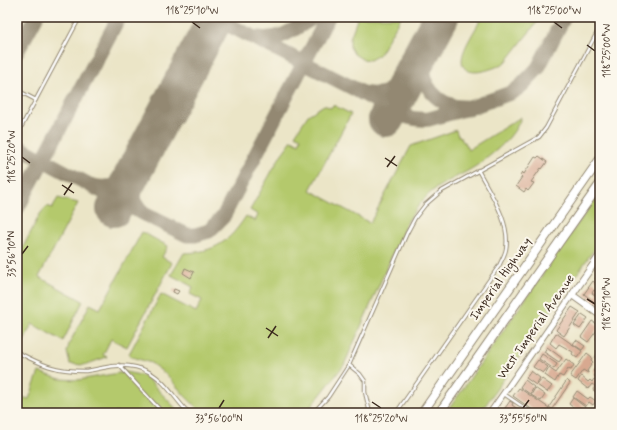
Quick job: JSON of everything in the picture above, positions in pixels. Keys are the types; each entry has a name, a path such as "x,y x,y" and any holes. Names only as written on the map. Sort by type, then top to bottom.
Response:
{"main road":[{"name":"Imperial Highway","path":"422,413 600,159"},
{"name":"Imperial Highway","path":"440,413 600,184"}],"street":[{"name":"West Imperial Avenue","path":"492,412 503,393 599,257"},
{"path":"572,295 600,315"}],"lane":[{"path":"17,135 80,17"},
{"path":"313,413 328,397 349,365 415,218 425,205 440,192 539,137 548,125 600,27"},
{"path":"17,90 36,100"},
{"path":"396,413 499,266 506,250 508,237 505,221 478,170"},
{"path":"17,352 58,370 85,371 112,365 138,368 149,372 159,379 190,413"},
{"path":"119,365 163,413"},
{"path":"349,365 360,374 365,381 365,392 370,413"},
{"path":"503,393 532,413"}],"green space":[{"path":"358,17 401,17 379,55 370,60 362,59 354,54 350,47 350,38"},
{"path":"482,17 541,17 506,62 488,70 474,72 464,67 462,60 464,50"},
{"path":"324,105 331,108 333,105 351,114 310,190 370,223 411,146 456,130 458,136 460,136 463,142 465,142 468,150 521,117 514,131 503,144 476,166 433,191 416,209 406,224 344,365 310,408 303,413 202,413 168,376 151,363 132,357 129,354 161,294 196,312 202,300 190,294 193,287 171,275 184,253 213,248 220,244 234,233 246,216 255,221 258,215 250,210 281,155 292,140 299,144 301,138 295,135 308,115"},
{"path":"600,192 600,241 480,413 446,413"},
{"path":"58,198 78,203 39,277 83,301 63,341 32,324 21,346 17,343 17,259 40,214 47,206 52,208"},
{"path":"142,232 168,246 162,257 172,263 127,347 111,339 103,355 107,357 84,365 70,364 67,352 69,344 90,304 100,309"},
{"path":"39,372 60,379 78,380 125,372 145,376 180,413 17,413 17,405 25,398 29,399"}],"building":[{"path":"539,156 547,162 531,182 534,183 528,191 526,189 524,192 516,186 522,177 520,175 522,172 524,174 535,157 537,158"},
{"path":"185,268 194,272 191,278 183,273"},
{"path":"600,271 600,282 595,279"},
{"path":"593,281 600,287 600,300 597,304 584,294","holes":["594,290 598,293 596,296 592,293"]},
{"path":"174,289 179,291 177,294 173,292"},
{"path":"572,307 580,312 564,336 556,330"},
{"path":"582,314 588,318 580,329 574,325"},
{"path":"592,321 600,326 588,342 581,337"},
{"path":"556,333 582,351 577,358 572,354 573,352 559,344 556,348 550,343"},
{"path":"600,333 600,342 596,339"},
{"path":"576,340 585,346 582,350 573,344"},
{"path":"547,347 562,358 559,362 544,352"},
{"path":"587,353 592,357 591,360 593,362 587,371 588,373 583,370 576,380 570,376"},
{"path":"542,354 557,364 554,369 539,359"},
{"path":"597,354 600,356 600,362 595,358"},
{"path":"566,359 574,365 571,370 568,369 563,377 559,375 555,382 545,375 549,368 556,373"},
{"path":"538,360 548,367 543,373 533,367"},
{"path":"600,363 600,380 594,376 596,373 593,371"},
{"path":"531,371 540,378 536,385 526,378"},
{"path":"581,376 588,382 590,380 592,382 594,379 600,382 599,394 593,390 595,386 592,384 588,389 578,381"},
{"path":"542,379 552,386 547,392 537,385"},
{"path":"525,380 534,387 530,394 520,387"},
{"path":"567,380 570,383 552,409 549,407"},
{"path":"519,388 549,408 545,413 537,413 513,396"},
{"path":"535,388 545,395 541,401 531,395"},
{"path":"577,391 588,399 590,397 596,401 593,405 589,402 586,406 573,397"},
{"path":"573,398 585,407 583,411 586,413 578,413 579,412 569,404"},
{"path":"510,401 513,403 512,405 523,413 506,413 503,411"}],"taxiway":[{"path":"17,52 36,17"},
{"path":"17,209 119,17"},
{"path":"213,17 359,91"},
{"path":"258,38 274,38 281,36 294,30 314,17"},
{"path":"17,146 144,214 187,235 195,235 209,231 223,217 328,17"},
{"path":"441,17 424,51 422,66 423,76 432,92 438,98 446,103 465,107"},
{"path":"358,91 404,116 416,119 429,119 472,107 513,92 522,85 538,68 564,17"},
{"path":"364,93 386,93 394,89 406,77 421,51"},
{"path":"133,174 131,185 133,199 135,204 142,212"},
{"path":"94,186 110,187 124,181 133,174"}],"runway":[{"path":"114,209 216,17"},
{"path":"386,119 441,17"}]}
